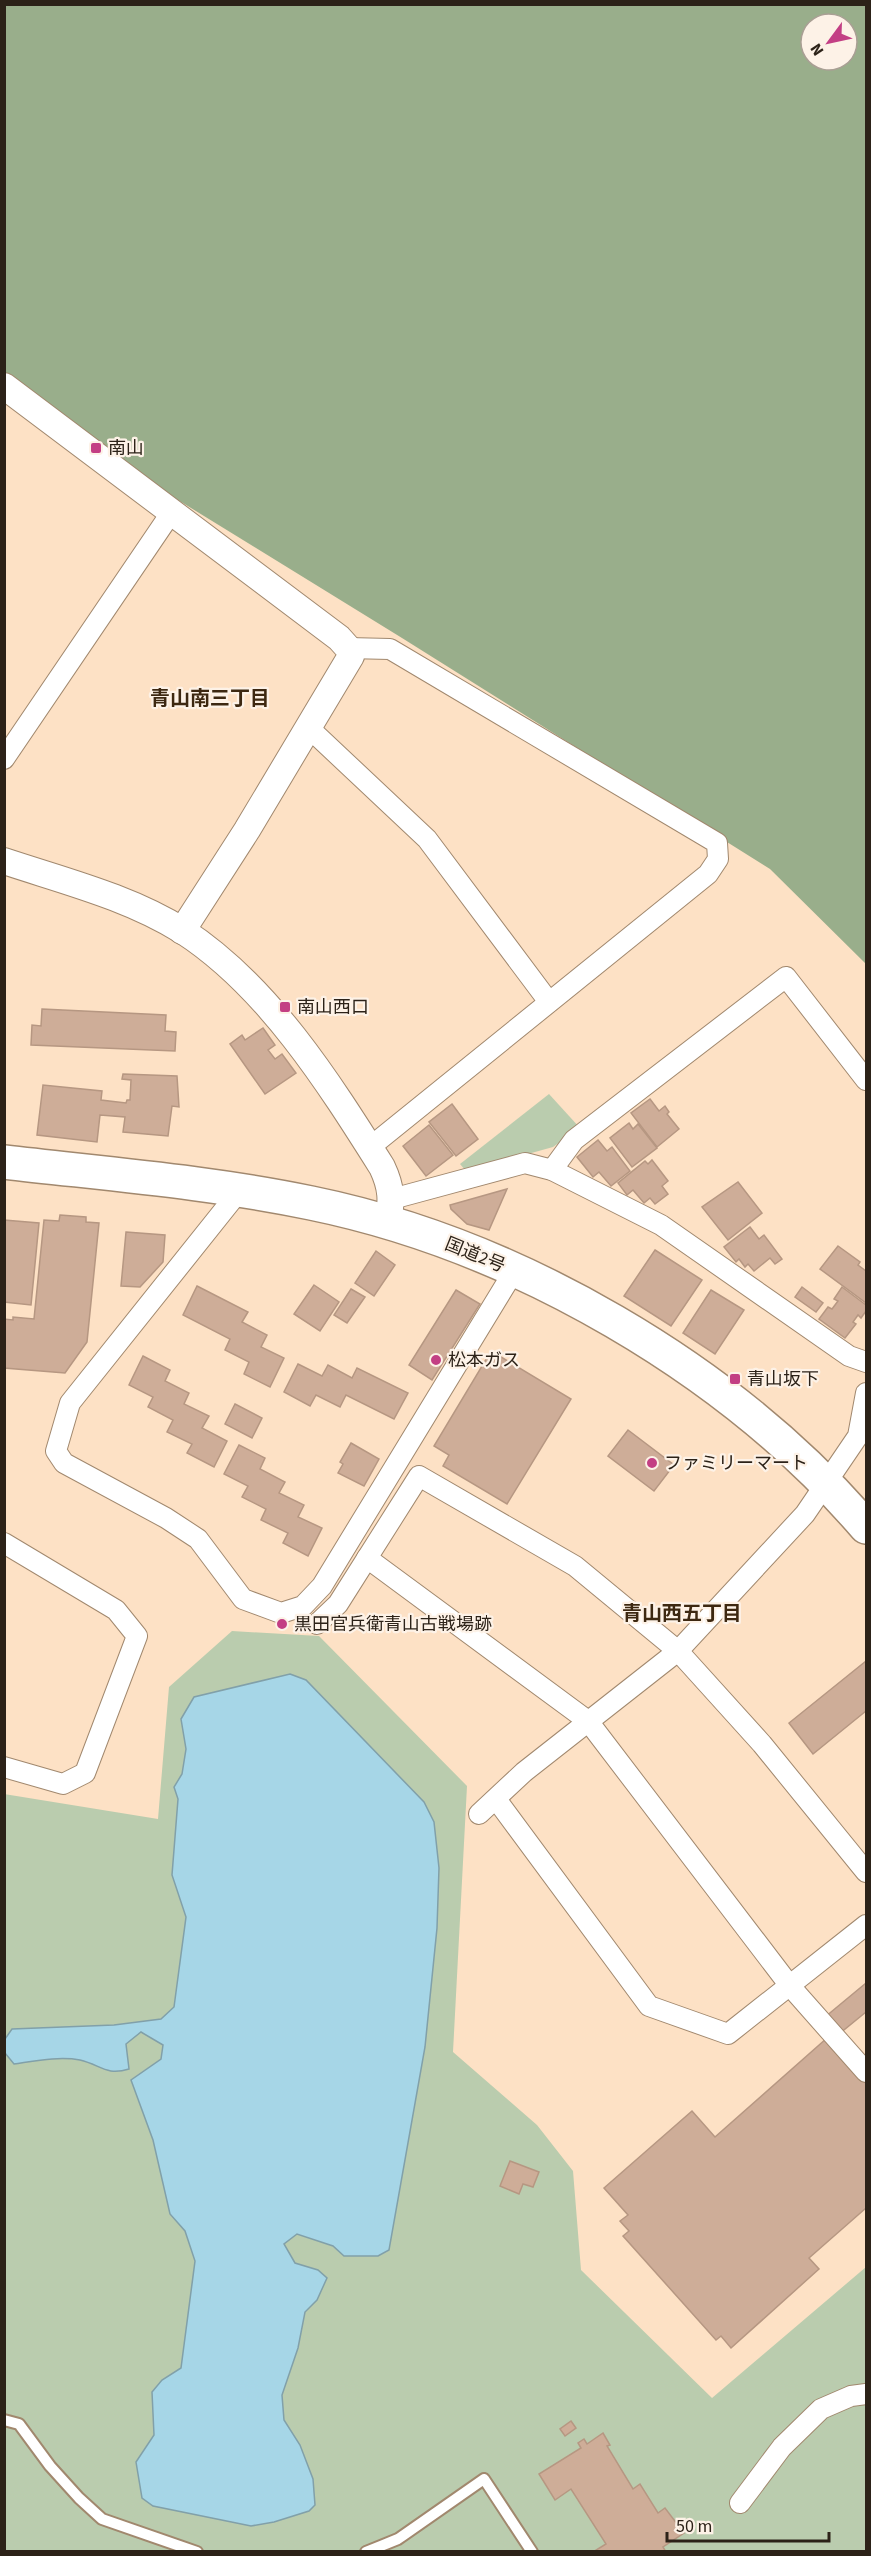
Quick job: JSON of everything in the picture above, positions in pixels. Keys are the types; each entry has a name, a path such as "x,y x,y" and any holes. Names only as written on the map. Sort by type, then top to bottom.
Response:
{"highway":[{"name":"国道2号","path":"4,1162 240,1190 314,1203 390,1211 452,1245 575,1300 656,1348 704,1380 791,1448 867,1527"}],"street":[{"path":"4,386 339,638 348,648 351,656 309,729 182,931"},
{"path":"4,759 171,513"},
{"path":"348,648 390,650 717,843 718,859 708,874 369,1148"},
{"path":"309,729 427,839 549,1002"},
{"path":"4,861 130,904 182,931 226,965 278,1018 369,1148 387,1179 390,1211 525,1163 552,1170 661,1225 849,1356 867,1362"},
{"path":"552,1170 574,1140 786,977 867,1080"},
{"path":"240,1190 70,1403 56,1451 64,1463 166,1518 198,1539 243,1599 281,1613 303,1606 322,1586 514,1271"},
{"path":"479,1814 524,1772 678,1651 805,1514 862,1441 867,1393"},
{"path":"317,1624 338,1604 419,1476 575,1566 678,1651 762,1744 867,1872"},
{"path":"4,1543 116,1610 137,1636 84,1773 63,1784 4,1767"},
{"path":"367,1558 588,1721 790,1986 867,2072"},
{"path":"496,1798 649,2006 728,2034 867,1925"},
{"path":"740,2503 782,2447 821,2409 851,2396 867,2394"}],"lane":[{"path":"4,2420 19,2424 50,2466 102,2519 196,2552"},
{"path":"366,2552 398,2538 484,2479 532,2552"}],"green space":[{"path":"5,5 866,5 866,964 770,869 178,500 5,376"},
{"path":"549,1094 580,1128 553,1147 466,1171 460,1164"},
{"path":"232,1631 319,1636 467,1786 453,2052 537,2125 573,2171 581,2270 712,2398 866,2267 866,2551 5,2551 4,1794 158,1819 169,1687"}],"water":[{"path":"290,1674 306,1680 424,1802 434,1822 439,1868 437,1928 425,2047 389,2250 378,2256 344,2256 333,2246 297,2234 284,2244 295,2263 318,2270 327,2278 317,2300 305,2312 298,2348 282,2395 284,2420 300,2445 313,2479 315,2505 309,2511 274,2522 251,2526 153,2506 142,2498 136,2462 154,2435 152,2392 162,2380 181,2368 195,2261 185,2231 170,2214 153,2140 131,2080 161,2059 163,2045 141,2032 126,2044 129,2069 109,2071 72,2059 47,2059 14,2064 5,2053 5,2039 12,2029 114,2025 161,2019 174,2007 186,1917 172,1875 178,1799 174,1787 182,1774 186,1749 181,1719 194,1697"}],"building":[{"path":"42,1009 166,1015 165,1031 176,1032 175,1051 31,1045 32,1025 41,1026"},
{"path":"263,1028 275,1045 268,1050 275,1059 282,1054 296,1073 265,1094 230,1044 242,1035 245,1040"},
{"path":"123,1074 177,1076 179,1107 172,1106 168,1136 123,1132 125,1117 100,1115 97,1142 37,1135 43,1085 102,1091 101,1100 126,1103 130,1100 131,1080 122,1079"},
{"path":"650,1099 659,1111 665,1106 669,1112 667,1114 679,1129 657,1147 631,1113"},
{"path":"452,1104 478,1139 456,1156 429,1122"},
{"path":"629,1123 633,1129 638,1124 657,1148 632,1167 610,1138"},
{"path":"429,1125 453,1155 426,1176 403,1146"},
{"path":"598,1140 607,1151 612,1147 630,1171 611,1186 599,1172 593,1177 577,1157"},
{"path":"652,1160 668,1181 662,1186 668,1194 655,1204 650,1198 644,1203 633,1190 627,1195 618,1183 645,1161 648,1164"},
{"path":"738,1182 762,1213 728,1240 702,1207"},
{"path":"507,1189 489,1230 467,1224 451,1209 450,1205"},
{"path":"60,1215 86,1217 86,1222 99,1223 87,1342 65,1373 4,1368 4,1319 13,1320 13,1317 34,1319 44,1220 59,1221"},
{"path":"4,1220 39,1223 31,1305 4,1302"},
{"path":"750,1227 759,1239 764,1235 782,1259 775,1264 770,1258 754,1271 748,1264 745,1267 739,1259 736,1262 724,1247"},
{"path":"126,1232 165,1235 163,1262 140,1287 121,1286"},
{"path":"838,1246 860,1262 858,1265 866,1271 866,1303 820,1269"},
{"path":"655,1250 702,1280 671,1326 624,1296"},
{"path":"376,1251 395,1265 374,1296 355,1283"},
{"path":"314,1285 339,1302 320,1331 294,1314"},
{"path":"197,1286 248,1312 242,1322 267,1335 261,1347 284,1358 270,1387 244,1374 249,1362 225,1350 230,1339 183,1315"},
{"path":"802,1287 823,1303 816,1312 795,1297"},
{"path":"842,1287 866,1305 866,1311 861,1318 858,1315 853,1322 856,1324 845,1338 819,1319 828,1307 832,1309 838,1301 834,1299"},
{"path":"351,1289 365,1297 347,1323 334,1315"},
{"path":"456,1290 480,1304 432,1380 409,1365"},
{"path":"711,1290 744,1310 715,1354 683,1333"},
{"path":"491,1351 571,1399 507,1504 443,1466 449,1455 434,1446"},
{"path":"143,1356 170,1370 165,1381 189,1393 184,1404 209,1416 202,1428 227,1441 214,1467 187,1453 192,1444 167,1432 173,1420 148,1407 153,1397 129,1385"},
{"path":"298,1364 322,1376 328,1365 352,1378 357,1368 408,1393 394,1419 346,1395 340,1407 316,1395 310,1406 284,1392"},
{"path":"235,1404 262,1418 252,1438 225,1424"},
{"path":"628,1430 674,1465 654,1491 608,1456"},
{"path":"351,1443 379,1459 364,1486 338,1473 343,1464 340,1462"},
{"path":"239,1445 265,1458 260,1469 285,1482 279,1493 304,1505 298,1517 322,1528 308,1556 283,1543 288,1533 261,1520 266,1509 242,1497 248,1486 224,1474"},
{"path":"866,1661 866,1711 813,1754 789,1723"},
{"path":"866,1983 866,2012 839,2034 825,2017"},
{"path":"827,2038 866,2083 866,2208 809,2258 819,2269 731,2348 721,2336 716,2340 623,2236 629,2231 620,2221 628,2215 604,2188 692,2111 715,2137"},
{"path":"510,2161 539,2172 533,2187 523,2184 519,2194 500,2186"},
{"path":"571,2421 576,2428 565,2436 560,2429"},
{"path":"603,2433 610,2445 607,2446 633,2489 640,2484 658,2513 665,2508 684,2533 663,2547 666,2552 593,2552 606,2544 571,2489 555,2500 539,2474 581,2448 578,2443 584,2439 587,2444"}],"place":[{"name":"南山","path":"96,448"},
{"name":"南山西口","path":"285,1007"},
{"name":"松本ガス","path":"436,1360"},
{"name":"青山坂下","path":"735,1379"},
{"name":"ファミリーマート","path":"652,1463"},
{"name":"黒田官兵衛青山古戦場跡","path":"282,1624"}],"district":[{"name":"青山南三丁目","path":"210,699"},
{"name":"青山西五丁目","path":"682,1614"}]}
